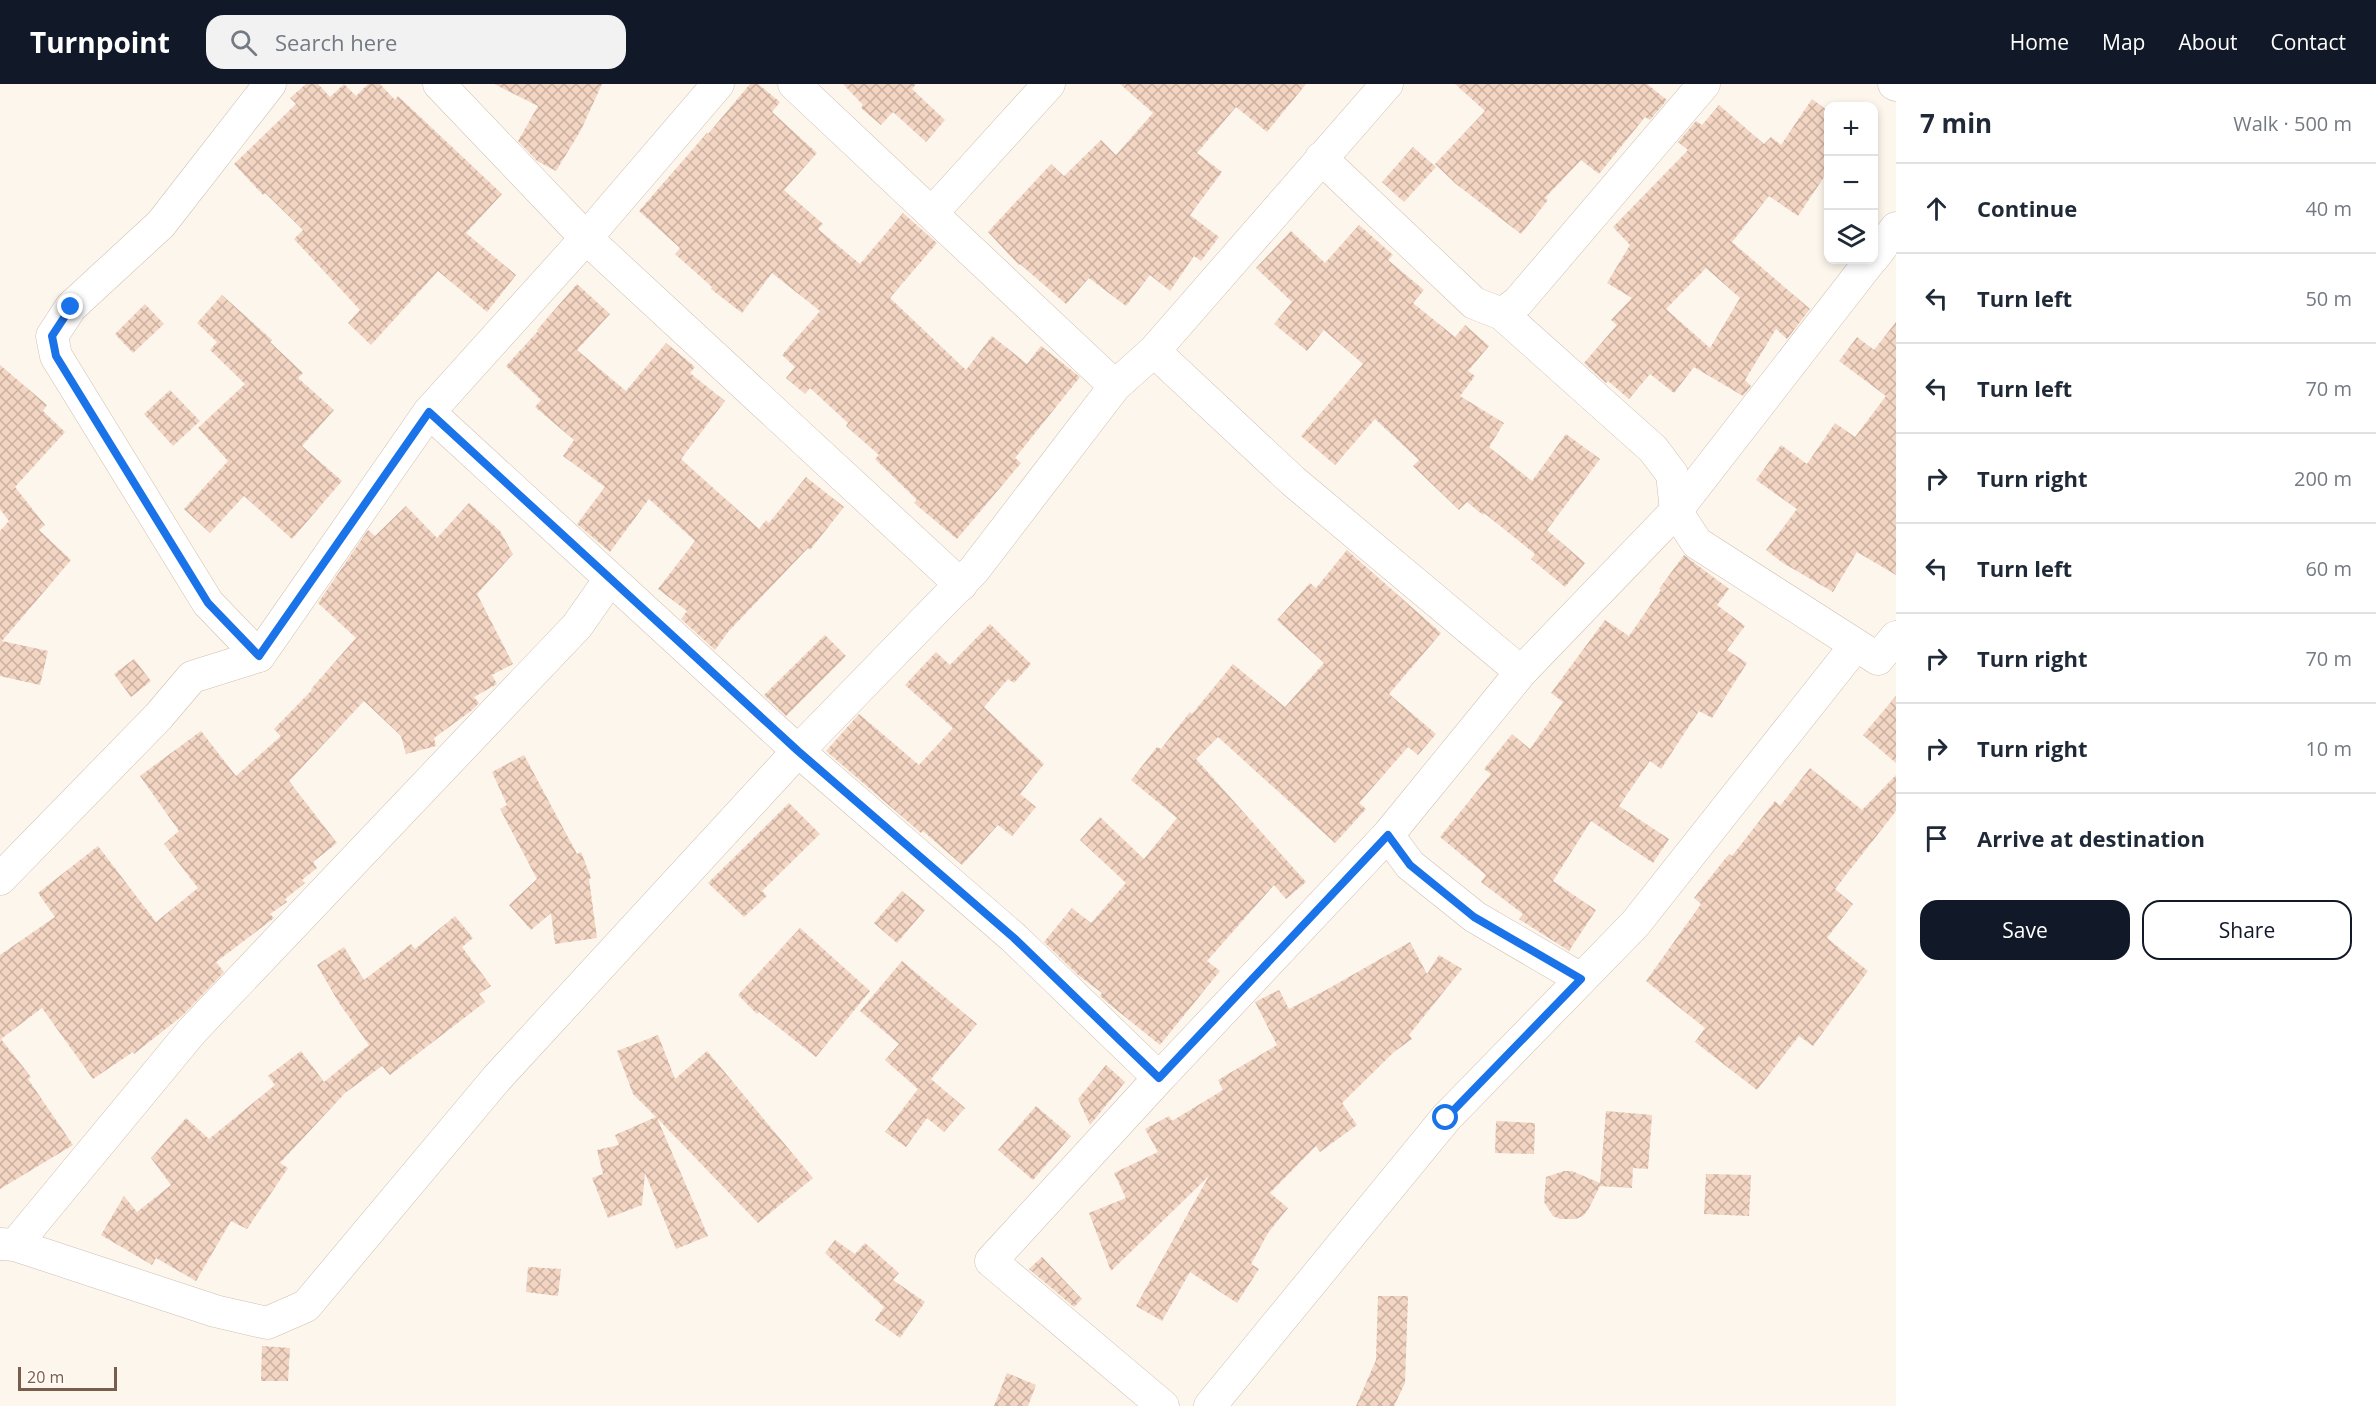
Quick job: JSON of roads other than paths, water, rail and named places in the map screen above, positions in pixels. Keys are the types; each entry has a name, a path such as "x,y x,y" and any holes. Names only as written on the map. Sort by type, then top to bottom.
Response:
{"street":[{"path":"259,656 208,603 56,356 52,336 71,307 161,224 270,84"},
{"path":"439,84 586,238 961,585"},
{"path":"0,879 158,717 192,677 259,656 429,412 586,238 718,84"},
{"path":"794,84 1115,386"},
{"path":"932,213 1049,84"},
{"path":"610,579 577,626 192,1031 8,1244 215,1311 267,1323 306,1306 497,1078 798,751 961,585 1115,386 1154,351 1388,84"},
{"path":"1502,314 1518,302 1704,84"},
{"path":"1210,1406 1446,1118 1635,924 1881,653 1697,543 1676,511 1672,474 1653,449 1502,314 1474,303 1321,158"},
{"path":"1878,250 1896,228"},
{"path":"1163,1406 991,1261 1159,1078 1388,835 1521,672 1676,511 1867,264"},
{"path":"1154,351 1293,481 1521,672"},
{"path":"429,412 798,751 1014,938 1159,1078"},
{"path":"1388,835 1410,865 1474,917 1581,979"}]}
